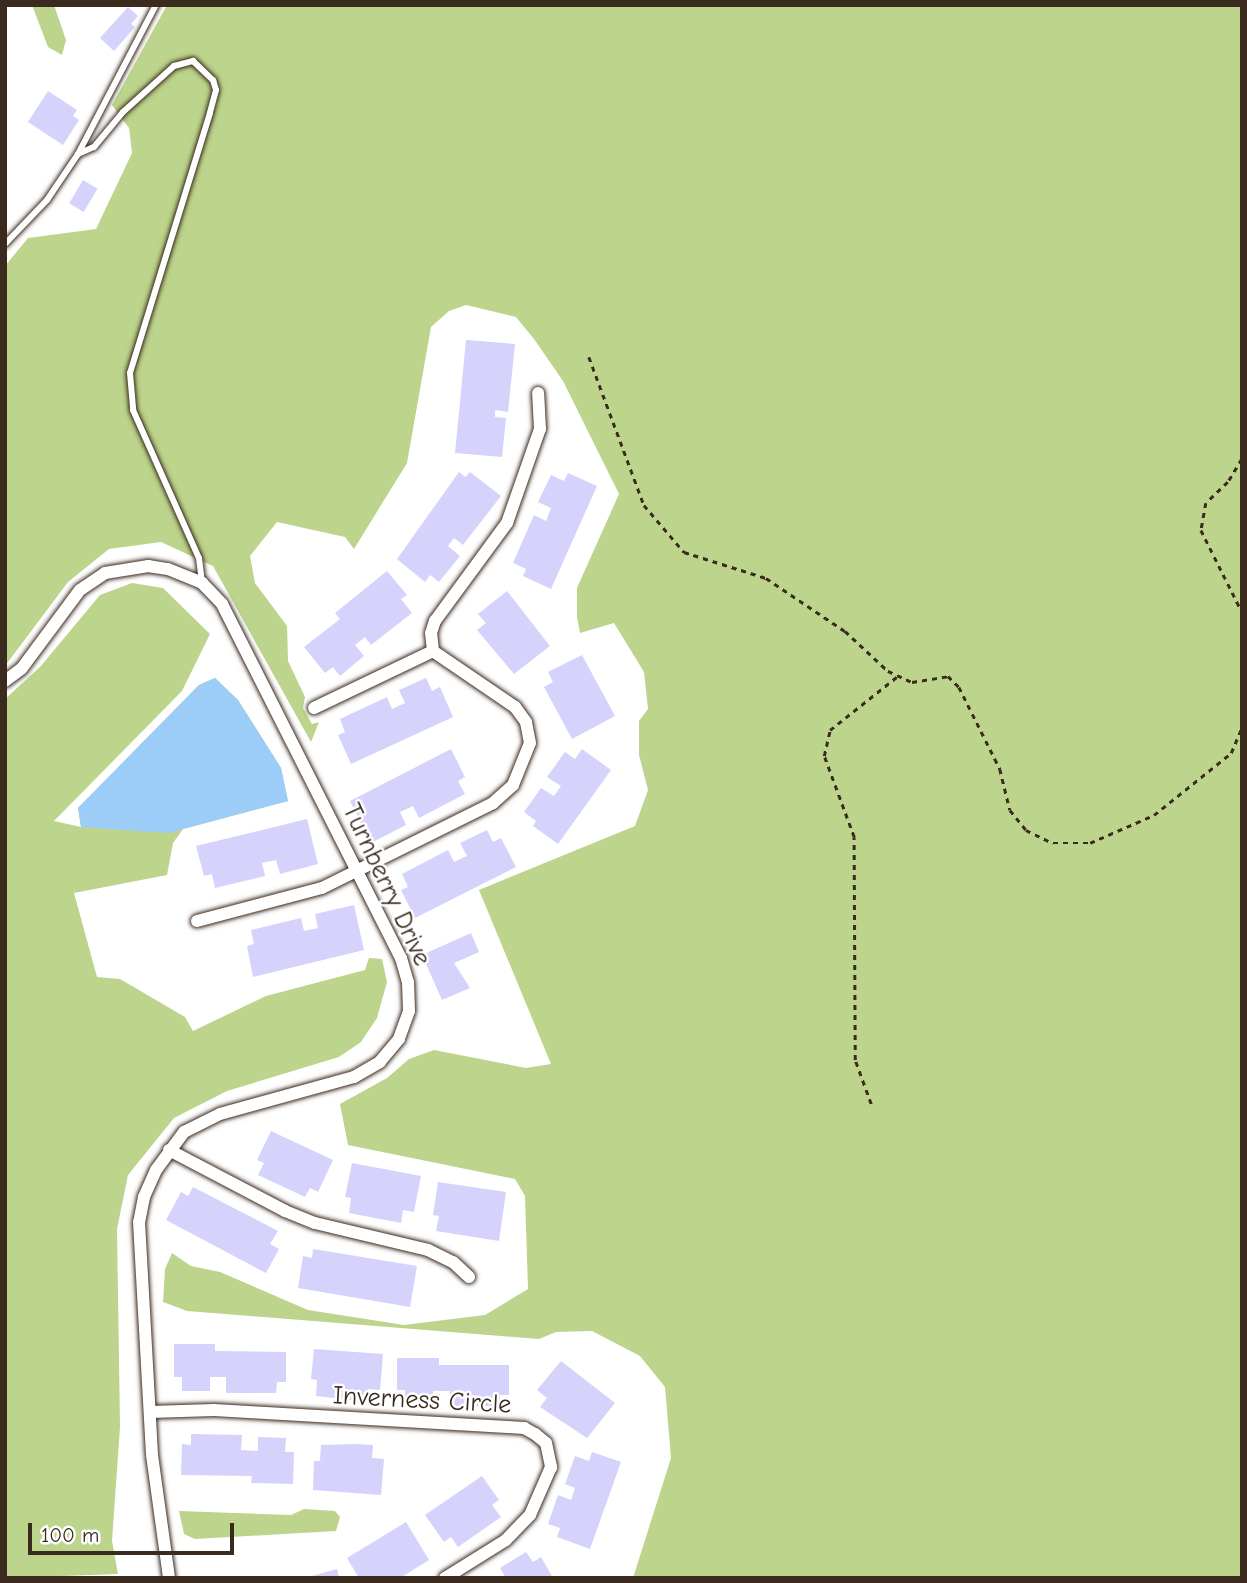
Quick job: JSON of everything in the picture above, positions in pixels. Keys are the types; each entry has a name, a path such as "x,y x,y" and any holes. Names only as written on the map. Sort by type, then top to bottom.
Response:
{"street":[{"path":"433,651 435,621 507,523 540,429 538,393"},
{"name":"Turnberry Drive","path":"5,681 22,668 79,590 105,573 148,566 168,569 202,583 222,604 401,958 408,982 409,1011 399,1040 380,1062 354,1077 219,1114 184,1132 169,1150 144,1197 139,1222 154,1476 169,1554 169,1578"},
{"path":"314,708 433,651"},
{"path":"198,921 308,892 358,872 493,803 513,785 525,763 528,733 515,707 433,651"},
{"path":"169,1150 285,1212 315,1223 428,1250 453,1262 469,1277"},
{"name":"Inverness Circle","path":"150,1412 214,1410 524,1428 535,1434 546,1443 551,1467 530,1516 506,1540 445,1578"}],"lane":[{"path":"5,244 47,200 78,155 156,5"},
{"path":"78,155 94,147 123,112 174,66 193,61 213,80 216,90 211,113 130,373 134,410 199,558 202,583"}],"path":[{"path":"589,357 644,505 684,552 766,578 845,631 898,676 912,682 948,676 960,687 1000,769 1010,810 1026,830 1054,843 1090,843 1153,815 1231,753 1242,727"},
{"path":"1242,459 1228,482 1206,503 1201,530 1242,612"},
{"path":"871,1104 855,1060 854,837 824,756 830,730 898,676"}],"green space":[{"path":"32,5 54,5 66,40 62,55 48,47"},
{"path":"167,5 1242,5 1242,1578 633,1578 671,1458 665,1387 640,1356 592,1331 556,1332 539,1339 187,1311 163,1302 165,1269 172,1253 191,1266 220,1272 308,1310 404,1325 485,1315 528,1289 525,1196 515,1179 348,1145 340,1104 387,1078 409,1059 434,1050 526,1068 551,1064 479,890 635,826 648,790 639,755 639,721 648,709 644,672 614,623 580,633 577,617 577,588 619,494 563,381 534,339 516,317 466,305 449,311 431,327 407,463 354,549 345,537 277,522 250,556 255,583 287,626 288,661 305,697 303,708 312,724 319,722 311,742 213,566 161,542 109,549 68,582 5,666 5,266 28,238 96,229 132,153 129,128 112,105"},
{"path":"132,583 163,588 210,634 182,691 54,821 81,827 78,808 199,685 215,678 238,700 281,768 288,801 183,829 173,843 167,875 74,893 97,977 120,979 185,1017 193,1031 266,996 365,970 369,958 382,959 387,982 377,1018 361,1042 339,1057 227,1091 174,1118 128,1175 117,1229 120,1427 112,1541 118,1574 5,1578 5,699 40,667 100,595"},
{"path":"304,1509 335,1511 340,1517 336,1531 195,1539 184,1534 179,1511 291,1515"}],"water":[{"path":"215,678 238,700 281,768 288,801 168,833 81,827 78,808 199,685"}],"building":[{"path":"128,7 138,16 131,24 135,27 114,51 100,38"},
{"path":"48,91 77,110 73,116 79,120 63,145 28,122"},
{"path":"83,180 98,189 84,212 69,203"},
{"path":"466,340 515,344 508,412 495,410 495,417 506,418 502,457 455,453"},
{"path":"459,472 465,477 470,472 501,496 463,545 454,538 448,546 460,556 439,582 430,575 425,582 397,559"},
{"path":"568,473 597,486 551,589 523,576 526,569 513,563 534,515 546,521 551,508 538,502 551,475 564,481"},
{"path":"387,571 407,595 401,599 412,613 371,645 365,637 355,645 364,656 340,676 333,667 325,673 304,647 340,619 335,613"},
{"path":"507,591 550,646 514,674 477,630 486,623 478,614"},
{"path":"582,655 615,716 572,739 544,687 553,682 548,672"},
{"path":"426,678 432,691 440,687 453,717 351,764 338,735 345,732 340,719 387,697 392,709 405,703 399,690"},
{"path":"451,749 465,777 458,781 465,794 419,818 413,806 400,812 406,825 371,843 350,801"},
{"path":"582,749 611,770 558,844 533,826 536,821 524,812 541,788 554,796 561,786 547,777 565,752 575,759"},
{"path":"307,819 318,864 280,874 276,860 262,863 265,876 215,888 212,874 204,876 196,846"},
{"path":"487,830 493,842 501,838 516,867 415,918 401,890 408,887 402,874 448,850 454,862 467,856 460,843"},
{"path":"354,905 364,950 253,977 247,946 254,944 251,930 301,918 304,931 318,928 315,914"},
{"path":"471,933 479,952 454,963 470,988 442,1000 422,955"},
{"path":"271,1131 333,1160 318,1192 310,1188 305,1197 258,1175 264,1163 257,1160"},
{"path":"352,1163 421,1176 414,1212 403,1210 401,1223 349,1213 351,1198 345,1197"},
{"path":"438,1182 506,1192 499,1241 436,1231 439,1216 433,1215"},
{"path":"193,1187 278,1231 270,1244 279,1249 266,1273 166,1220 181,1192 188,1196"},
{"path":"313,1249 417,1266 410,1307 298,1288 303,1256 312,1258"},
{"path":"174,1344 215,1344 215,1351 286,1352 286,1382 277,1382 276,1393 226,1393 226,1377 210,1377 210,1391 182,1391 182,1377 174,1377"},
{"path":"314,1349 383,1354 380,1390 368,1389 368,1402 316,1396 317,1380 311,1379"},
{"path":"397,1358 439,1358 439,1365 509,1365 509,1395 500,1395 500,1406 449,1406 450,1391 433,1391 433,1404 405,1404 405,1390 397,1390"},
{"path":"561,1361 615,1403 587,1438 540,1407 547,1398 537,1390"},
{"path":"191,1434 242,1435 241,1450 258,1451 258,1437 286,1438 285,1452 294,1452 293,1484 251,1483 252,1476 181,1475 182,1444 191,1445"},
{"path":"321,1445 373,1445 372,1458 384,1459 381,1495 313,1490 314,1461 320,1461"},
{"path":"592,1452 621,1462 590,1549 557,1537 560,1528 548,1524 558,1495 571,1500 575,1488 565,1484 575,1456 589,1461"},
{"path":"482,1476 499,1500 492,1505 501,1517 458,1547 451,1537 444,1542 425,1515"},
{"path":"406,1522 429,1560 400,1578 359,1578 347,1558"},
{"path":"526,1552 533,1562 541,1557 553,1578 506,1578 500,1568"},
{"path":"337,1569 339,1578 308,1578 308,1577"}]}
